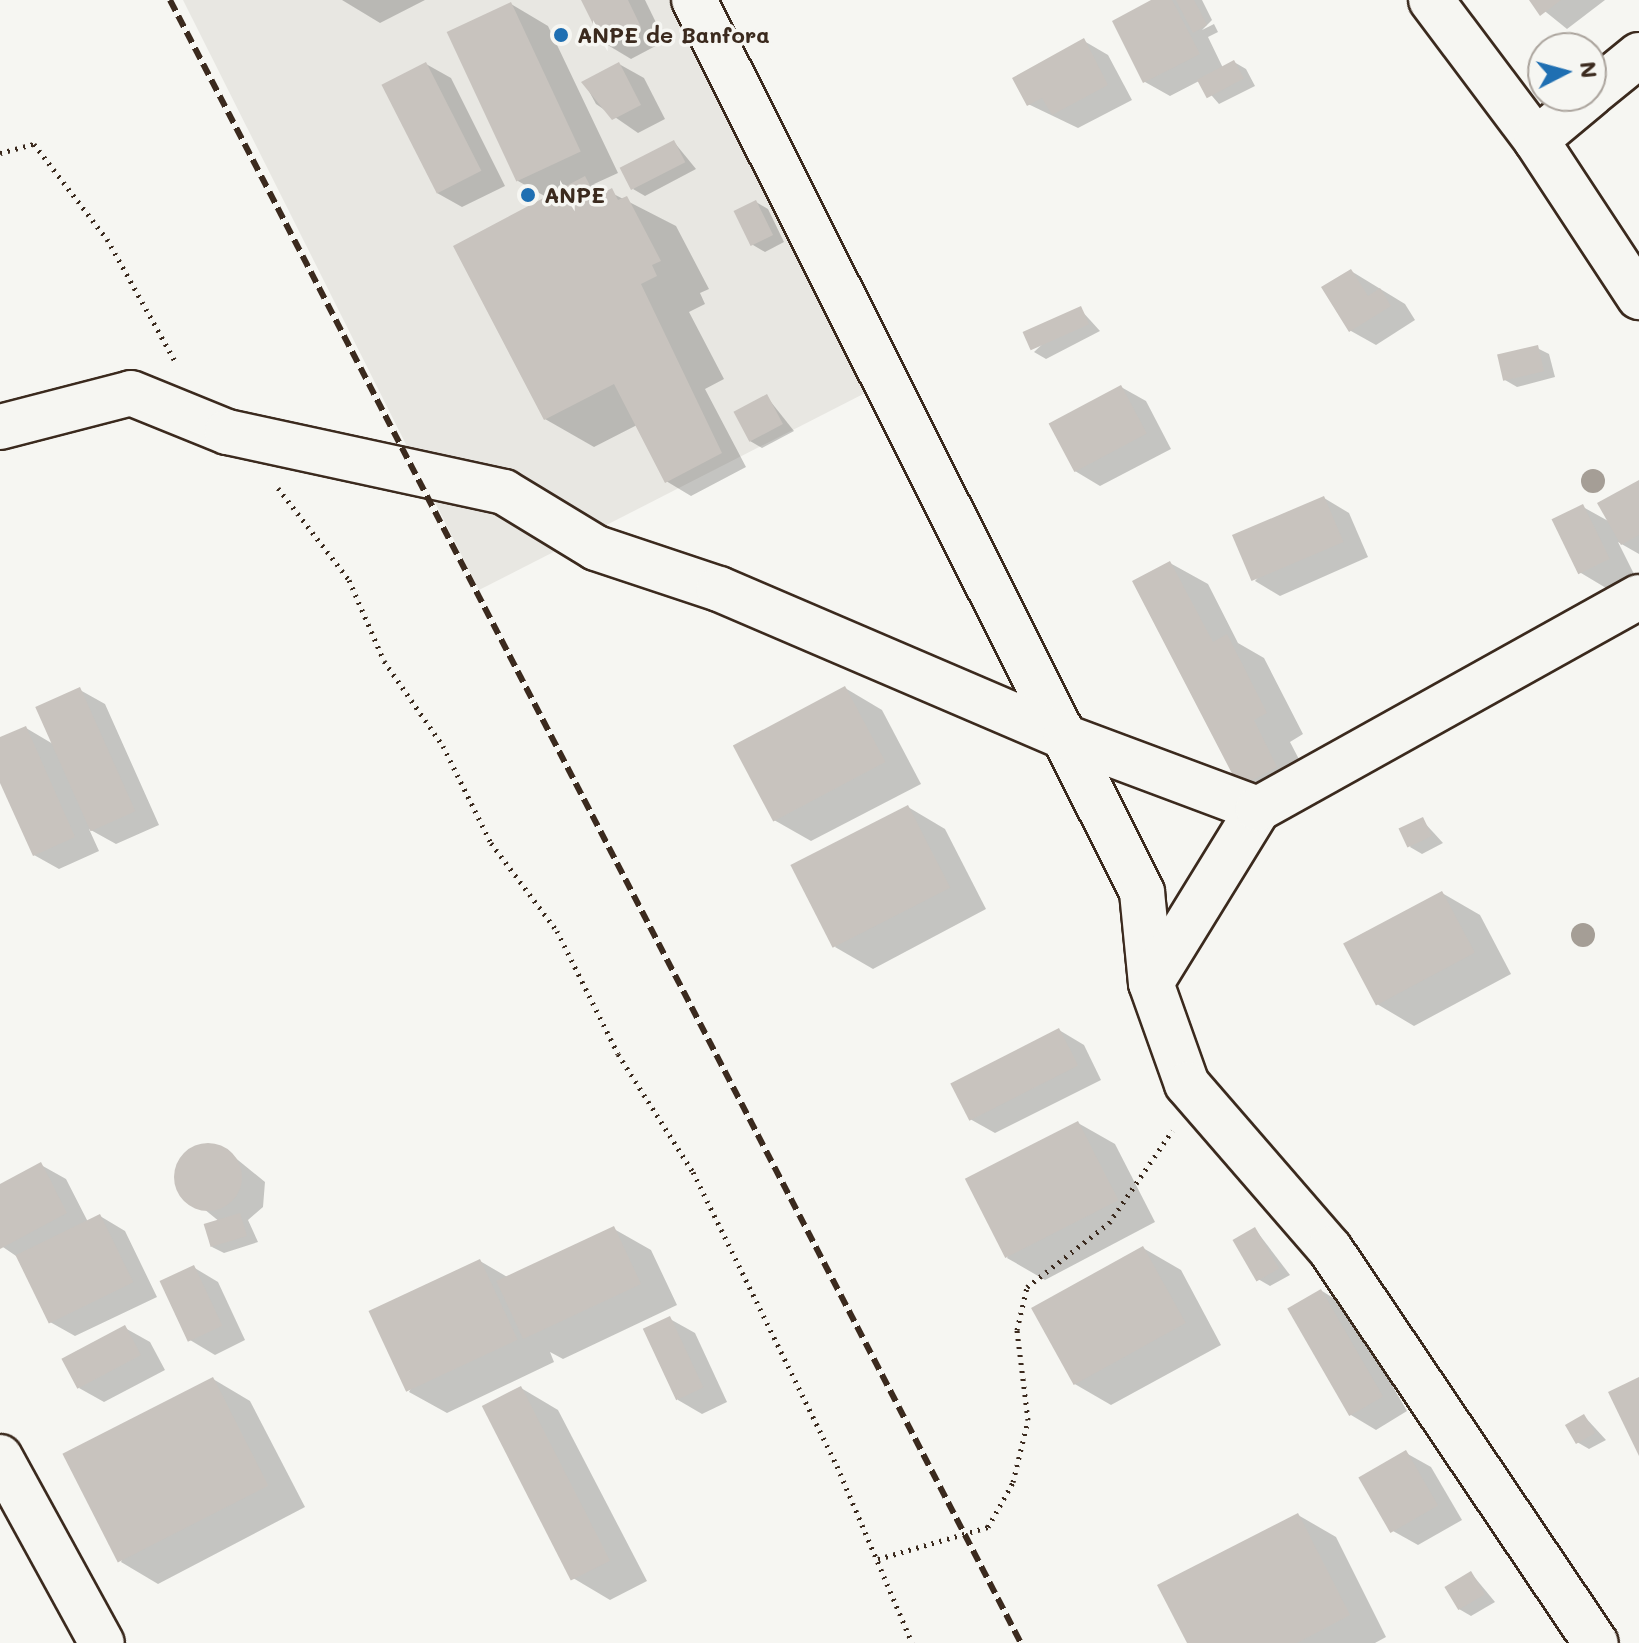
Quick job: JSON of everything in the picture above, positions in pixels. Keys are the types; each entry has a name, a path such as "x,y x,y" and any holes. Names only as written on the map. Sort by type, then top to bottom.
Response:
{"street":[{"path":"694,0 1142,892 1151,983 1187,1084 1330,1249 1596,1643"},
{"path":"1431,0 1536,140 1639,297"},
{"path":"1607,81 1639,55"},
{"path":"1536,140 1570,112"},
{"path":"0,427 131,393 227,432 504,492 596,548 719,589 1065,737 1258,809"},
{"path":"1151,983 1258,809 1639,597"},
{"path":"0,1457 102,1643"}],"path":[{"path":"0,153 34,144 107,239 183,376"},
{"path":"273,482 349,580 384,661 443,746 491,843 557,931 618,1054 693,1172 878,1559 912,1643"},
{"path":"878,1559 988,1527 1013,1482 1028,1420 1017,1330 1027,1287 1109,1223 1167,1147 1187,1084"}],"shaded area":[{"name":"ANPE","path":"183,0 678,0 873,389 479,590"}],"building":[{"path":"581,0 628,0 641,27 604,46"},
{"path":"1151,0 1172,0 1200,54 1143,83 1112,21"},
{"path":"1176,0 1194,0 1207,25 1193,33"},
{"path":"1529,0 1561,0 1540,16"},
{"path":"511,2 581,152 516,182 447,32"},
{"path":"1084,38 1108,85 1052,115 1042,98 1027,106 1012,78"},
{"path":"1234,60 1244,79 1207,98 1197,80"},
{"path":"426,62 481,171 437,193 381,85"},
{"path":"619,62 641,105 612,120 581,82"},
{"path":"674,140 685,162 631,190 620,168"},
{"path":"585,176 596,197 612,188 618,200 627,196 661,261 652,265 657,276 641,284 722,453 665,483 614,384 544,420 453,246"},
{"path":"756,200 773,235 751,246 734,211"},
{"path":"1351,269 1368,296 1380,288 1391,306 1349,332 1321,287"},
{"path":"1081,306 1089,324 1031,350 1023,332"},
{"path":"1538,345 1544,371 1503,381 1497,354"},
{"path":"1121,385 1147,434 1074,472 1049,423"},
{"path":"767,394 783,424 749,442 733,412"},
{"path":"1639,480 1639,535 1621,545 1597,503"},
{"path":"1324,496 1344,542 1251,581 1232,535"},
{"path":"1583,504 1610,559 1578,574 1552,519"},
{"path":"1170,561 1213,642 1227,634 1267,713 1254,720 1277,767 1239,787 1132,581"},
{"path":"845,686 885,762 773,822 733,746"},
{"path":"80,687 135,811 91,831 35,707"},
{"path":"26,726 75,837 33,856 0,783 0,737"},
{"path":"908,805 950,888 833,948 790,865"},
{"path":"1423,817 1432,836 1407,847 1399,828"},
{"path":"1442,891 1475,953 1376,1005 1343,944"},
{"path":"1059,1028 1078,1065 969,1121 950,1083"},
{"path":"1078,1121 1118,1200 1005,1258 965,1179"},
{"path":"201,1143 215,1143 227,1148 237,1158 242,1177 237,1196 227,1206 215,1211 201,1211 189,1206 179,1196 174,1184 174,1170 179,1158 189,1148"},
{"path":"41,1162 67,1213 0,1249 0,1184"},
{"path":"240,1213 247,1236 211,1247 204,1224"},
{"path":"100,1214 133,1282 49,1324 16,1255"},
{"path":"614,1226 641,1284 523,1339 496,1281"},
{"path":"1255,1227 1279,1269 1256,1282 1232,1240"},
{"path":"1143,1246 1186,1323 1074,1385 1031,1308"},
{"path":"480,1259 518,1340 406,1392 369,1311"},
{"path":"194,1265 222,1326 188,1342 160,1281"},
{"path":"1321,1289 1383,1396 1349,1416 1287,1308"},
{"path":"670,1316 703,1388 676,1400 643,1329"},
{"path":"125,1325 141,1355 77,1389 61,1359"},
{"path":"213,1377 268,1486 118,1562 62,1454"},
{"path":"1639,1377 1639,1456 1608,1392"},
{"path":"521,1386 610,1561 571,1581 482,1406"},
{"path":"1584,1414 1595,1433 1576,1444 1565,1425"},
{"path":"1406,1450 1438,1505 1390,1533 1358,1478"},
{"path":"1298,1513 1350,1615 1297,1643 1187,1643 1157,1585"},
{"path":"1471,1571 1485,1594 1458,1610 1444,1587"}],"railway":[{"path":"170,0 1021,1643"}],"place":[{"name":"ANPE de Banfora","path":"561,35"},
{"name":"ANPE","path":"528,195"}]}
